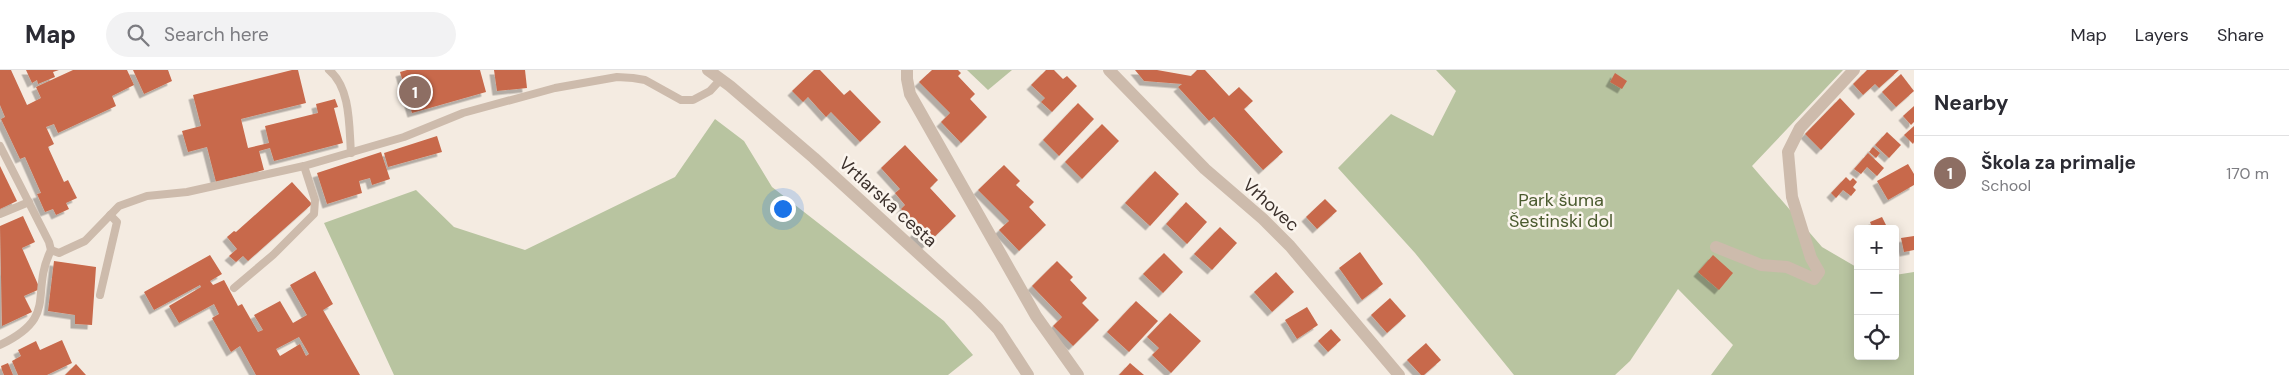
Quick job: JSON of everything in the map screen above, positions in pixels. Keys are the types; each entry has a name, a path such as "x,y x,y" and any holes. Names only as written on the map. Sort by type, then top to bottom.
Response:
{"street":[{"name":"Vrtlarska cesta","path":"708,70 721,78 814,158 976,306 998,329 1028,375"},
{"path":"908,70 907,80 910,94 1036,316 1078,375"},
{"name":"Vrhovec","path":"1109,70 1205,169 1264,219 1290,246 1399,375"},
{"path":"1716,247 1761,265 1787,267 1814,279 1819,272 1811,258 1792,197 1788,152 1800,128 1854,70"}],"lane":[{"path":"329,70 340,82 347,111 351,153"},
{"path":"0,146 50,246 59,252 85,241 119,206 147,196 187,192 304,166 404,137 464,113 573,84 617,77 633,78 646,80 681,100 693,100 710,90 721,78"},
{"path":"234,288 272,255 314,214 315,200 304,166"},
{"path":"0,214 29,202"},
{"path":"100,295 117,222 110,215"},
{"path":"0,345 11,340 34,322 39,312 45,263 50,246"}],"green space":[{"path":"967,70 1012,70 988,90"},
{"name":"Park šuma Šestinski dol","path":"1436,70 1843,70 1752,166 1822,247 1854,266 1854,360 1899,360 1899,274 1914,272 1914,375 1711,375 1733,345 1678,289 1630,361 1615,375 1514,375 1415,253 1338,168 1391,114 1433,136 1456,91"},
{"path":"715,119 744,141 772,187 944,321 973,355 948,375 394,375 324,223 416,190 454,227 525,250 675,177"}],"building":[{"path":"0,70 11,70 27,105 41,98 36,87 73,70 127,70 134,85 112,96 116,106 58,133 54,124 46,127 54,144 48,147 64,182 68,180 77,198 66,203 69,209 56,215 53,209 45,212 37,194 41,193 25,157 20,159 1,119 5,117 0,105"},
{"path":"26,70 59,70 53,72 55,77 38,84 37,80 32,83"},
{"path":"133,70 168,70 172,81 144,94"},
{"path":"298,70 306,103 241,119 248,148 269,143 265,126 318,113 316,104 335,99 338,107 334,108 343,143 274,161 270,148 259,151 264,170 216,182 207,147 188,152 182,131 201,126 193,95"},
{"path":"407,70 480,70 486,92 412,113 400,72"},
{"path":"494,70 525,70 527,88 497,91"},
{"path":"814,70 820,70 844,95 850,90 881,122 860,142 831,112 826,117 808,97 803,102 792,91"},
{"path":"932,70 958,70 961,73 958,76 975,94 970,99 987,117 961,143 941,122 950,113 919,82"},
{"path":"1046,70 1054,70 1063,79 1067,76 1077,86 1052,112 1041,102 1045,98 1031,85"},
{"path":"1135,70 1157,70 1191,76 1197,70 1205,70 1229,96 1239,87 1253,101 1244,109 1283,152 1263,170 1214,117 1209,121 1178,87 1182,84 1144,81"},
{"path":"1867,70 1899,70 1879,88 1875,84 1863,95 1853,84"},
{"path":"1615,73 1627,81 1622,89 1610,82"},
{"path":"1901,74 1914,91 1896,107 1882,92"},
{"path":"1840,98 1855,114 1821,150 1805,134"},
{"path":"1078,103 1094,119 1059,156 1043,140"},
{"path":"1914,106 1914,122 1911,125 1903,116"},
{"path":"1102,124 1119,141 1082,179 1065,162"},
{"path":"1914,126 1914,142 1913,144 1904,135"},
{"path":"1887,132 1901,145 1889,158 1875,145"},
{"path":"437,136 442,152 388,167 384,153"},
{"path":"905,145 938,180 930,188 956,216 926,245 914,233 919,228 901,209 905,205 895,193 900,189 881,168"},
{"path":"1873,147 1880,153 1876,158 1869,152"},
{"path":"381,152 390,179 372,185 370,178 359,181 362,193 327,204 317,173"},
{"path":"1868,153 1884,168 1877,176 1867,167 1861,174 1854,169"},
{"path":"1908,164 1914,174 1914,185 1888,200 1877,181"},
{"path":"1004,165 1020,181 1016,185 1034,202 1029,207 1046,225 1019,251 999,230 1009,221 978,190"},
{"path":"0,166 17,201 0,209"},
{"path":"1155,171 1179,194 1150,226 1125,203"},
{"path":"1846,177 1850,181 1853,178 1857,182 1853,187 1856,190 1851,196 1843,190 1836,198 1831,193"},
{"path":"292,182 312,204 248,261 243,256 236,262 229,256 237,249 227,237 234,231 236,232"},
{"path":"1325,199 1337,211 1317,229 1306,217"},
{"path":"1186,202 1207,222 1187,244 1166,224"},
{"path":"23,216 35,242 22,248 40,289 24,296 32,312 2,326 0,226"},
{"path":"1882,217 1886,225 1871,225 1870,222"},
{"path":"1220,227 1237,243 1212,270 1194,254"},
{"path":"1914,236 1914,250 1904,252 1901,238"},
{"path":"1360,252 1383,284 1362,300 1339,268"},
{"path":"1164,253 1183,272 1163,293 1143,274"},
{"path":"210,255 222,274 210,281 213,285 224,280 238,306 242,304 258,332 263,330 254,315 280,301 293,323 307,315 290,285 315,271 333,304 323,310 360,375 256,375 240,346 231,352 212,318 219,314 214,304 179,323 169,306 201,287 200,285 154,310 144,292","holes":["299,337 309,354 306,356 300,344 280,356 276,349"]},
{"path":"1713,255 1733,273 1719,290 1698,272"},
{"path":"54,261 96,267 92,325 75,324 75,315 48,311"},
{"path":"1057,261 1073,277 1070,280 1087,298 1082,303 1099,320 1073,346 1053,326 1062,317 1032,286"},
{"path":"1276,272 1294,292 1272,312 1254,292"},
{"path":"1390,298 1406,316 1387,333 1371,315"},
{"path":"1136,301 1158,321 1129,352 1107,332"},
{"path":"1307,307 1318,325 1297,339 1285,320"},
{"path":"1170,313 1201,341 1171,373 1152,355 1159,348 1147,337"},
{"path":"1331,329 1341,340 1328,352 1318,341"},
{"path":"62,340 72,363 47,375 18,375 12,361 21,356 18,350 36,341 40,350"},
{"path":"1426,343 1441,360 1424,375 1421,375 1407,360"},
{"path":"8,363 13,375 4,375 1,366"},
{"path":"1130,363 1144,375 1119,375"},
{"path":"76,364 86,375 65,375"}],"place":[{"name":"Škola za primalje","path":"415,92"}]}
